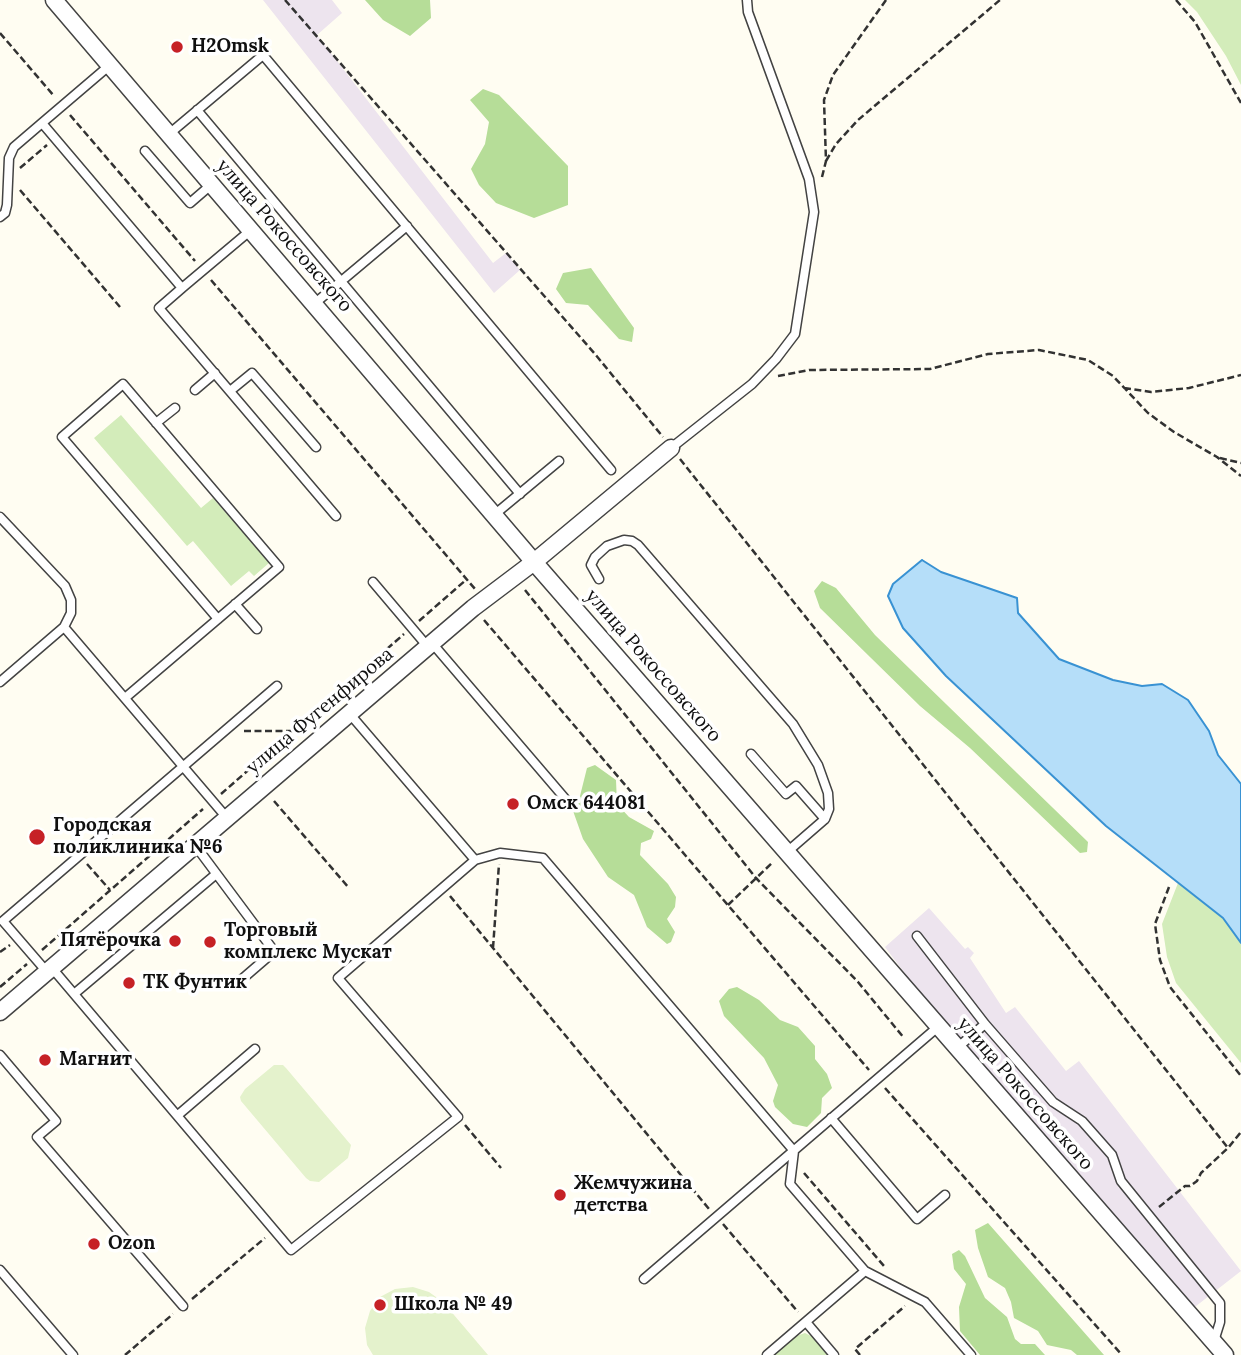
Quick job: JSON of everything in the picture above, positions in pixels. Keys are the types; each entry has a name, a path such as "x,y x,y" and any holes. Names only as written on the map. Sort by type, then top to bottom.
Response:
{"street":[{"name":"улица Рокоссовского","path":"54,0 534,562 1225,1355"},
{"name":"улица Фугенфирова","path":"0,1012 478,604 534,562 671,448"}],"lane":[{"path":"671,448 752,384 795,334 814,212 809,180 748,12 747,0"},
{"path":"169,134 263,55 611,470"},
{"path":"0,217 5,213 7,205 9,158 14,147 110,65"},
{"path":"197,110 520,494"},
{"path":"42,123 182,288"},
{"path":"145,151 190,204 212,184"},
{"path":"314,304 407,226"},
{"path":"251,230 159,308 336,516"},
{"path":"195,390 215,373"},
{"path":"230,391 252,373 316,447"},
{"path":"125,698 218,619 235,604 279,567 123,384 62,437 218,619"},
{"path":"156,423 174,408"},
{"path":"494,515 559,461"},
{"path":"0,517 65,586 71,600 71,613 64,627 0,682"},
{"path":"600,579 592,565 607,546 624,540 638,545 793,724 818,765 828,793 829,809 825,819 786,851"},
{"path":"373,582 568,802"},
{"path":"235,604 257,629"},
{"path":"64,627 227,818"},
{"path":"277,686 1,919 34,957 74,994 291,1250 458,1117 338,978 475,860 500,853 542,858 794,1151 790,1184 865,1271 925,1302 971,1355"},
{"path":"349,713 475,860"},
{"path":"751,754 786,794 796,786 825,819"},
{"path":"195,845 272,949 270,955 242,980"},
{"path":"74,994 215,875"},
{"path":"917,936 985,1024 1053,1102 1082,1121 1112,1155 1121,1181 1220,1303 1220,1322 1213,1342"},
{"path":"957,1048 985,1024"},
{"path":"644,1279 939,1026"},
{"path":"178,1115 255,1049"},
{"path":"0,1055 56,1121 37,1137 183,1306"},
{"path":"831,1118 917,1219 945,1195"},
{"path":"0,1270 73,1355"},
{"path":"767,1355 865,1271"},
{"path":"806,1322 834,1355"}],"path":[{"path":"285,0 595,354 1228,1148"},
{"path":"820,186 826,161 824,100 833,75 886,0"},
{"path":"826,161 836,144 858,120 1000,0"},
{"path":"1176,0 1195,22 1241,103"},
{"path":"0,33 467,579 478,604 728,905 877,1079 1122,1355"},
{"path":"55,138 8,178 120,307"},
{"path":"752,384 779,375 809,370 930,369 988,354 1039,350 1088,360 1113,376 1148,413 1217,457 1241,476"},
{"path":"1124,388 1151,393 1189,388 1241,375"},
{"path":"1217,457 1241,463"},
{"path":"517,574 527,596 756,878 858,982 913,1049"},
{"path":"0,987 467,579"},
{"path":"225,731 293,731"},
{"path":"270,796 349,888"},
{"path":"728,905 786,851"},
{"path":"493,948 500,853"},
{"path":"79,855 110,890"},
{"path":"1169,887 1155,924 1160,960 1170,987 1241,1076"},
{"path":"444,888 806,1322"},
{"path":"458,1117 501,1168"},
{"path":"1152,1219 1157,1209 1185,1186 1197,1181 1201,1172 1228,1148 1241,1132"},
{"path":"125,1355 275,1229"},
{"path":"860,1355 855,1349 913,1300"}],"shaded area":[{"path":"263,0 332,0 342,13 317,35 493,263 506,253 520,270 494,293"},
{"path":"929,908 965,949 968,947 974,953 970,958 1006,1013 1015,1007 1066,1071 1079,1061 1241,1271 1191,1310 924,999 885,947"}],"green space":[{"path":"365,0 430,0 431,18 410,36 383,20"},
{"path":"1185,0 1241,0 1241,85 1226,56 1197,12"},
{"path":"483,89 499,95 568,166 568,205 534,218 496,203 479,185 471,169 485,144 489,122 470,100"},
{"path":"591,268 634,328 632,342 619,339 588,305 566,303 556,289 563,273"},
{"path":"121,415 201,508 213,498 269,563 254,576 249,571 231,586 193,541 187,546 94,438"},
{"path":"822,581 836,588 875,635 1088,842 1087,852 1080,853 970,748 920,706 820,608 814,591"},
{"path":"595,765 616,780 617,804 629,817 654,831 651,839 641,843 640,855 668,884 676,897 675,907 667,919 675,932 671,942 667,944 647,927 634,895 608,877 583,839 572,808 579,800 587,768"},
{"path":"1178,883 1223,918 1241,943 1241,1063 1176,983 1167,957 1162,924"},
{"path":"737,987 759,1000 780,1020 798,1027 815,1046 815,1059 827,1074 832,1088 822,1098 821,1113 807,1127 793,1124 775,1107 773,1101 778,1085 764,1058 724,1016 719,1001 729,989"},
{"path":"274,1065 283,1065 286,1068 351,1145 348,1158 319,1182 306,1178 241,1101 240,1097 245,1089"},
{"path":"988,1223 1104,1355 1077,1355 1071,1350 1047,1345 1038,1331 1014,1318 1005,1288 988,1277 978,1248 975,1230"},
{"path":"959,1250 965,1256 985,1298 1007,1317 1015,1339 1021,1344 1035,1344 1045,1355 980,1355 960,1331 959,1307 966,1284 954,1269 952,1254"},
{"path":"413,1287 429,1292 443,1302 488,1355 373,1355 367,1345 365,1328 370,1311 380,1297 395,1289"},
{"path":"805,1333 813,1337 828,1355 774,1355 796,1336"}],"water":[{"path":"922,560 941,572 1017,598 1018,613 1059,659 1113,680 1142,686 1162,684 1188,700 1209,731 1218,755 1241,784 1241,943 1223,918 1106,826 946,676 903,628 888,596 893,584"}],"place":[{"name":"H2Omsk","path":"177,47"},
{"name":"Омск 644081","path":"513,804"},
{"name":"Городская поликлиника №6","path":"37,837"},
{"name":"Пятёрочка","path":"175,941"},
{"name":"Торговый комплекс Мускат","path":"210,942"},
{"name":"ТК Фунтик","path":"129,983"},
{"name":"Магнит","path":"45,1060"},
{"name":"Жемчужина детства","path":"560,1195"},
{"name":"Ozon","path":"94,1244"},
{"name":"Школа № 49","path":"380,1305"}]}
